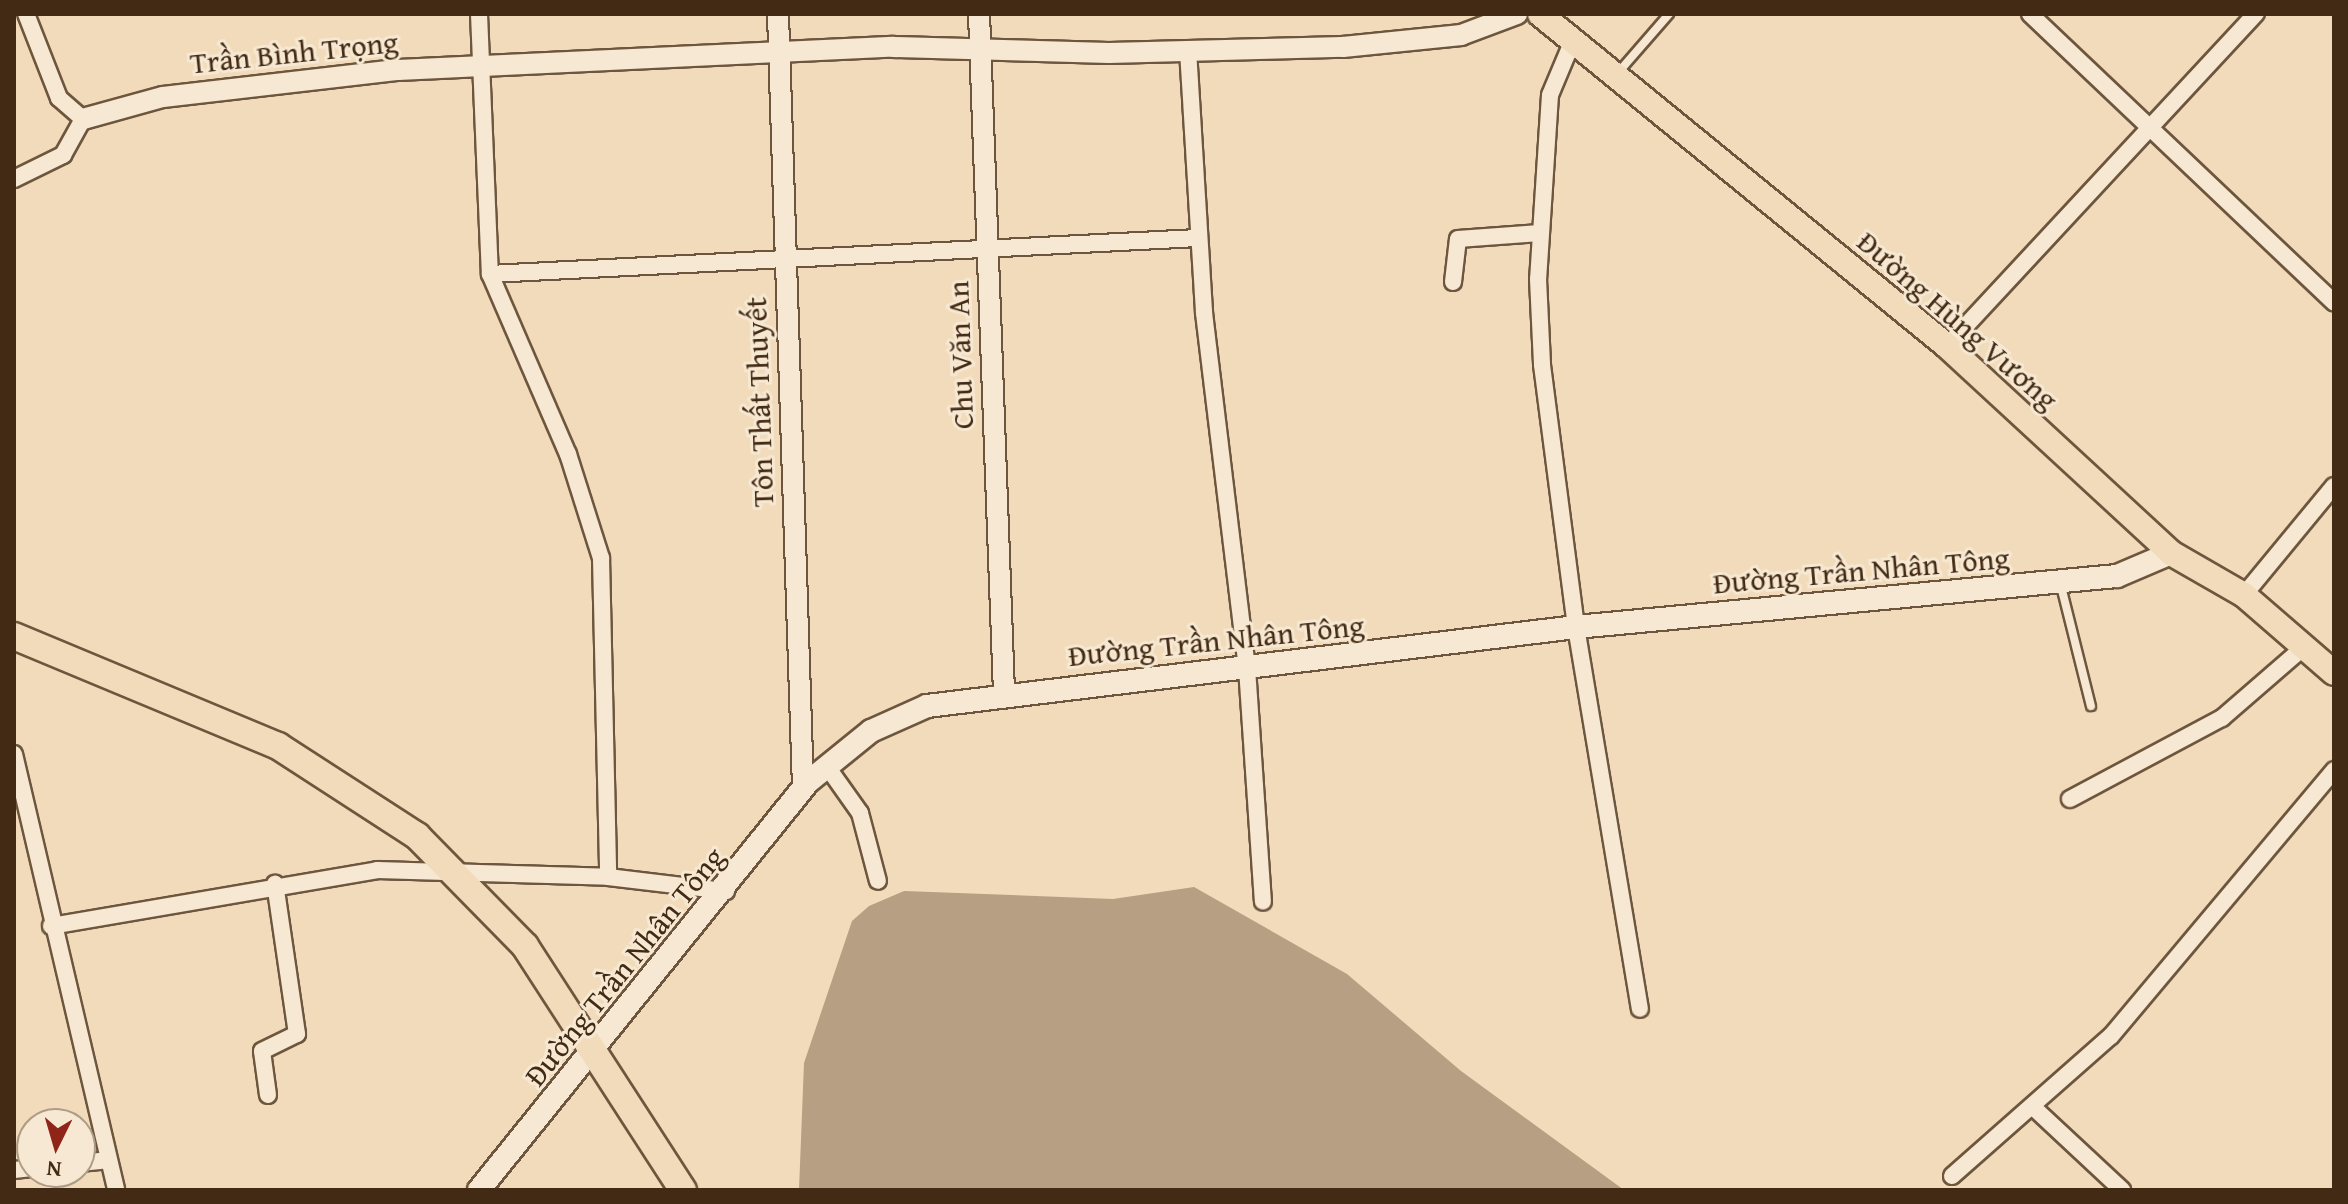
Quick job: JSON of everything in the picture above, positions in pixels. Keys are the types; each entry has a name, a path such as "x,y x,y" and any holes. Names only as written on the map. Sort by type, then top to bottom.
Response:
{"highway":[{"path":"14,636 292,753 373,802 457,870 525,946 596,1048 683,1190"}],"main road":[{"name":"Đường Hùng Vương","path":"1540,14 1571,45 1947,346 2171,553 2244,595 2334,673"},
{"name":"Đường Trần Nhân Tông","path":"479,1190 726,891 803,789 826,765 871,731 927,706 1004,693 1247,668 1576,627 2117,576 2171,553"}],"street":[{"path":"14,179 63,155 83,119 59,98 26,14"},
{"path":"479,14 490,274 568,454 601,558 608,877"},
{"name":"Tôn Thất Thuyết","path":"778,14 803,789"},
{"name":"Chu Văn An","path":"979,14 985,247 1004,693"},
{"name":"Trần Bình Trọng","path":"83,119 163,97 247,85 482,64 980,47 1188,50 1414,43 1517,14"},
{"path":"2030,14 2334,302"},
{"path":"1947,346 2256,14"},
{"path":"1571,45 1550,95 1540,233 1547,410 1576,627 1640,1009"},
{"path":"1188,50 1199,238 1247,668 1263,901"},
{"path":"1453,282 1458,239 1540,233"},
{"path":"490,274 1199,238"},
{"path":"2244,595 2334,486"},
{"path":"2070,799 2222,718 2304,647"},
{"path":"14,754 51,926 116,1190"},
{"path":"826,765 860,813 878,881"},
{"path":"1952,1176 2111,1036 2334,770"},
{"path":"51,926 275,884 377,870 457,870 608,877 726,891"},
{"path":"268,1095 262,1051 297,1034 275,884"},
{"path":"2033,1107 2122,1190"},
{"path":"96,1161 107,1160"}],"lane":[{"path":"1613,79 1669,14"},
{"path":"2060,582 2091,706"}],"shaded area":[{"path":"1194,887 1347,974 1461,1071 1624,1190 799,1190 804,1063 852,921 869,906 904,891 1113,899"}]}
